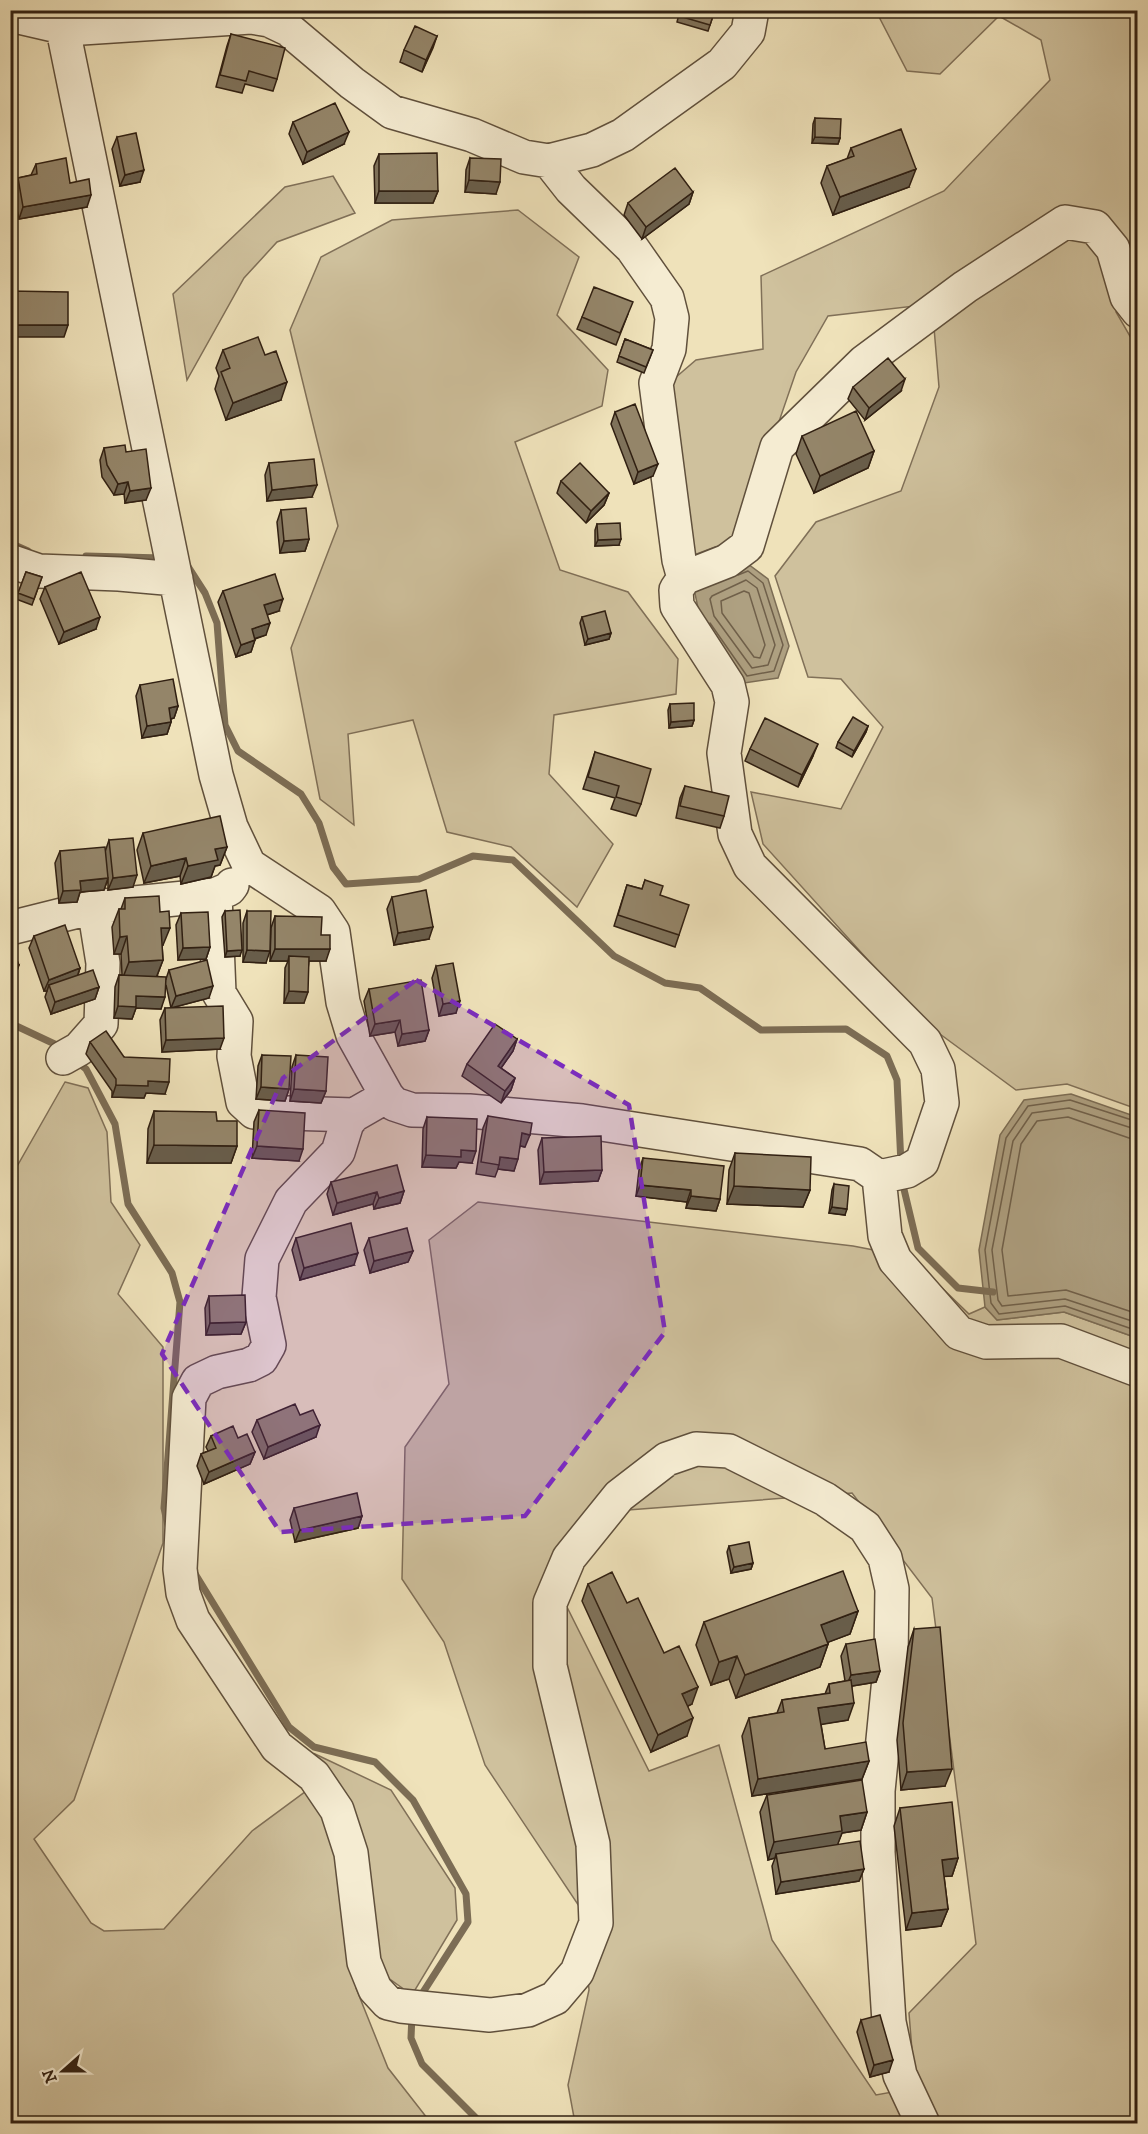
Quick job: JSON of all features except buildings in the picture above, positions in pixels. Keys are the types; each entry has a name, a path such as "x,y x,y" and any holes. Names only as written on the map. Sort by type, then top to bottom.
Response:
{"street":[{"path":"10,15 61,19 82,28 251,17 269,20 288,29 352,83 392,112 472,135 524,157 549,161 592,150 622,135 722,64 748,32 752,10"},
{"path":"61,19 216,775 231,827 249,866 319,911 333,932 343,1002 353,1035 387,1096 394,1104 412,1110 469,1111 582,1121 860,1164 892,1174 922,1162 942,1103 938,1069 925,1042 750,866 735,834 724,753 732,702 728,685 677,606 676,590 684,578 727,561 747,546 777,447 864,362 965,287 1065,222 1095,226 1113,249 1127,297 1137,311"},
{"path":"549,161 571,189 632,248 667,298 672,318 669,349 656,383 679,560 684,578"},
{"path":"10,561 39,572 118,574 176,579"},
{"path":"10,928 94,907 215,895 229,889 249,866"},
{"path":"215,895 219,993 236,1021 234,1056 243,1102 254,1112 354,1115"},
{"path":"71,1054 101,1024 103,963 94,907"},
{"path":"387,1096 354,1115 347,1123 338,1152 291,1201 262,1259 259,1297 269,1345 261,1359 249,1365 217,1372 198,1381 189,1398 180,1569 183,1593 193,1620 277,1747 314,1776 338,1810 351,1853 364,1962 375,1989 388,2003 414,2008 490,2015 528,2010 555,1998 577,1972 596,1923 593,1844 550,1666 550,1603 569,1558 619,1496 667,1459 696,1449 729,1451 825,1499 865,1527 885,1558 892,1589 891,1658 878,1791 878,1852 889,2022 900,2075 923,2124"},
{"path":"892,1174 885,1236 895,1260 958,1333 987,1342 1061,1341 1137,1370"}],"highlighted area":[{"path":"416,980 629,1105 665,1332 525,1516 280,1532 162,1354 283,1078"}],"shaded area":[{"path":"876,11 1137,11 1137,254 1116,312 1138,350 1137,1109 1067,1084 1016,1090 925,1023 763,844 751,792 841,809 883,727 841,679 808,677 775,576 816,522 901,491 939,387 932,304 828,316 796,372 739,538 694,555 668,384 696,360 763,349 761,276 944,191 1050,80 1041,40 999,16 940,74 907,71"},
{"path":"333,176 355,213 277,242 244,278 187,380 173,294 285,187"},
{"path":"518,210 579,257 557,315 608,370 602,406 515,442 560,570 628,592 678,659 676,694 554,715 549,774 613,844 577,907 511,847 447,832 413,720 348,734 354,825 320,799 291,648 338,526 290,330 321,257 392,220"},
{"path":"65,1082 88,1088 107,1132 111,1202 140,1245 118,1294 163,1347 163,1543 74,1800 34,1839 91,1923 104,1931 164,1929 252,1831 309,1789 336,1846 356,1988 388,2068 431,2123 11,2124 11,1177"},
{"path":"478,1202 853,1246 910,1257 969,1314 985,1307 997,1320 1064,1312 1137,1338 1137,2123 575,2123 568,2085 589,1990 581,1909 485,1765 444,1642 402,1579 405,1447 449,1384 429,1240","holes":["852,1493 932,1598 976,1944 909,2013 915,2088 876,2095 772,1940 719,1745 649,1771 549,1571 588,1513"]},
{"path":"315,1754 391,1790 455,1888 457,1920 412,1995 380,1972 358,1842"}],"water":[{"path":"748,564 768,579 789,646 778,678 744,683 701,622 694,589"},
{"path":"1071,1094 1137,1117 1137,1338 1064,1312 997,1320 985,1307 979,1250 1000,1135 1024,1100"}],"waterway":[{"path":"10,543 28,551"},
{"path":"86,556 162,558"},
{"path":"187,565 205,593 217,623 225,725 238,751 301,794 319,823 333,867 346,884 419,879 473,856 513,860 614,956 665,983 700,988 761,1030 846,1029 887,1056 897,1080 901,1164"},
{"path":"10,1023 61,1047"},
{"path":"76,1061 86,1069 115,1124 128,1204 172,1273 180,1302 164,1508 168,1526"},
{"path":"902,1181 918,1248 958,1288 993,1292"},
{"path":"194,1572 289,1727 314,1747 375,1762 413,1800 466,1894 468,1922 420,1997"},
{"path":"412,2015 411,2038 422,2064 482,2124"}]}
